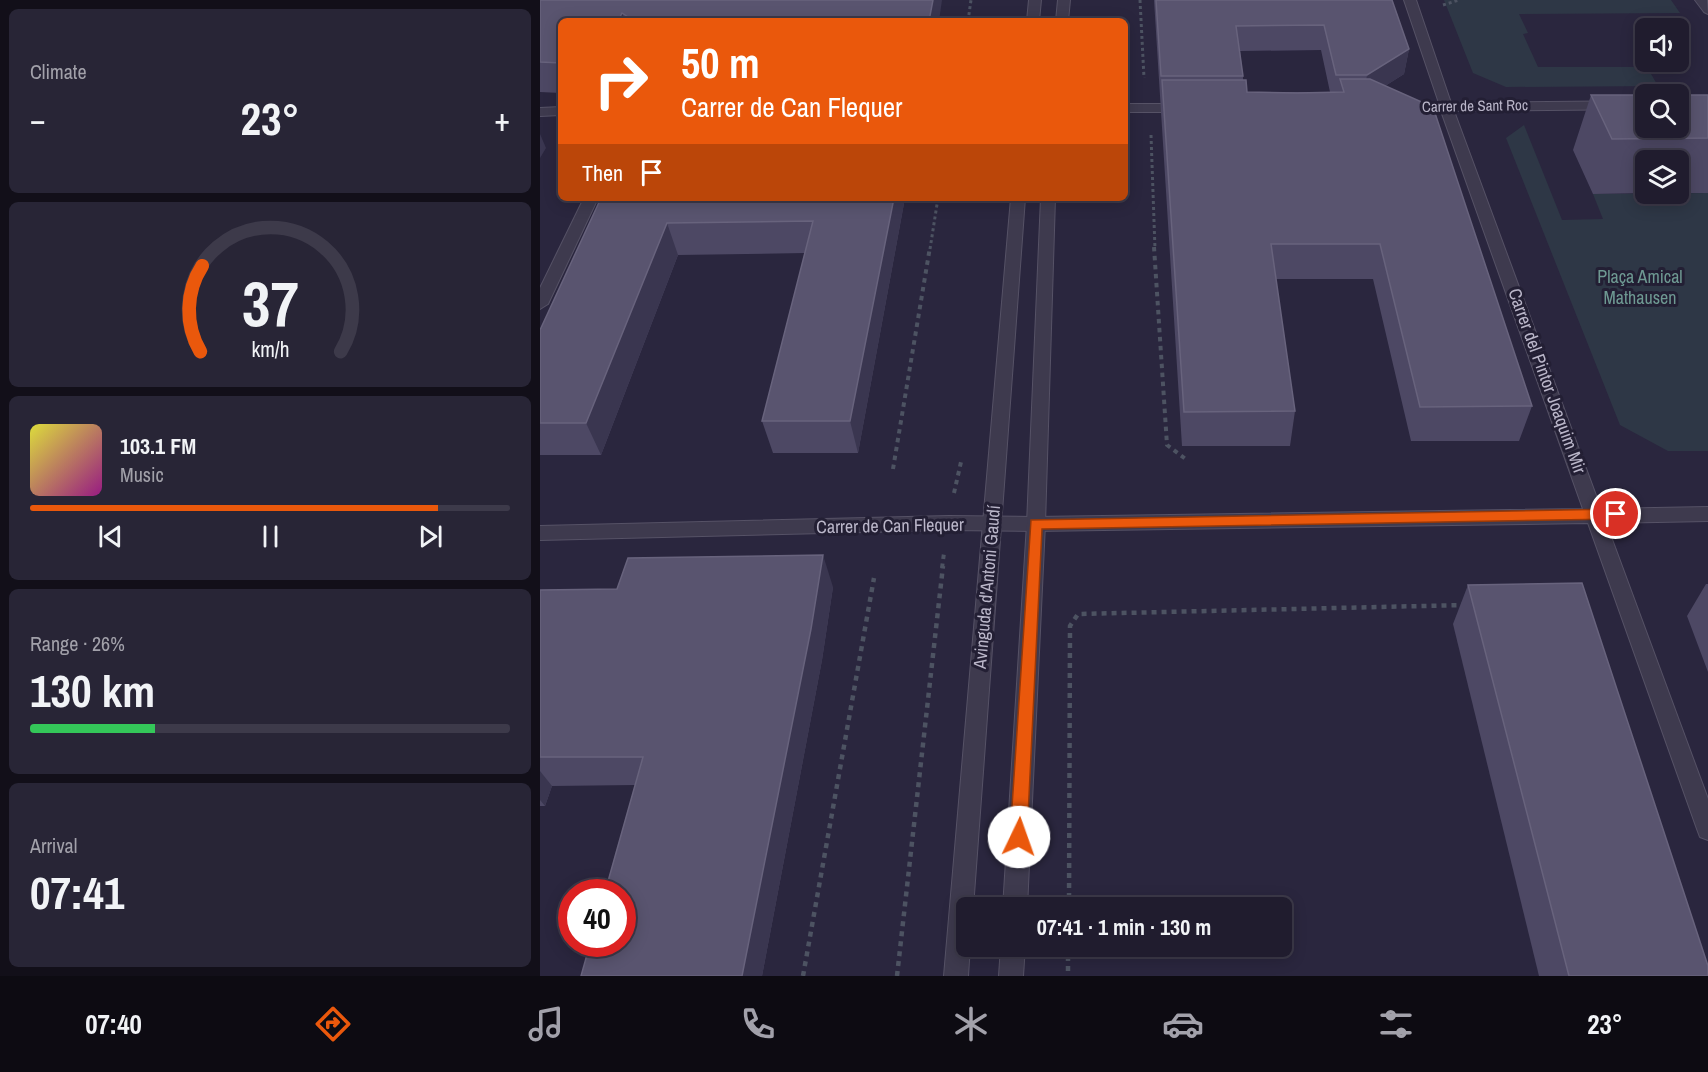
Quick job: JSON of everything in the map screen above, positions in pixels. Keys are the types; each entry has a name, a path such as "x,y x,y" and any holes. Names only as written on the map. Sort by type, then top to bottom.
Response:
{"street":[{"path":"1033,18 1035,0"},
{"path":"1062,18 1064,0"},
{"name":"Carrer del Pintor Joaquim Mir","path":"1410,0 1446,106 1708,829"},
{"path":"1701,0 1708,10"},
{"name":"Carrer de Sant Roc","path":"1423,107 1635,105"},
{"path":"1128,108 1202,108"},
{"path":"540,112 558,111"},
{"path":"540,304 590,201"},
{"name":"Avinguda d'Antoni Gaudí","path":"956,976 1018,201"},
{"path":"1016,897 1036,524 1048,201"},
{"name":"Carrer de Can Flequer","path":"540,533 949,523 1036,524 1708,514"},
{"path":"1011,976 1012,957"}],"path":[{"path":"968,18 971,0"},
{"path":"1140,0 1145,85"},
{"path":"1439,7 1460,0"},
{"path":"1151,129 1152,208 1167,446 1187,460"},
{"path":"893,469 938,201"},
{"path":"897,976 949,523 963,454"},
{"path":"803,976 874,578"},
{"path":"1069,897 1070,626 1078,614 1472,605"},
{"path":"1068,957 1068,976"}],"green space":[{"path":"1444,0 1671,0 1680,13 1519,14 1528,33 1523,34 1538,67 1635,67 1635,72 1650,72 1657,84 1506,87 1473,73"},
{"name":"Plaça Amical Mathausen","path":"1524,125 1562,220 1603,219 1593,194 1635,194 1635,204 1689,204 1689,193 1708,193 1708,451 1668,451 1620,425 1506,138"}],"building":[{"path":"540,0 933,0 930,18 630,18 622,13 620,18 558,18 558,63 540,62"},
{"path":"1156,0 1392,0 1409,49 1367,75 1336,75 1324,25 1236,26 1243,76 1161,76"},
{"path":"1340,79 1370,79 1433,107 1532,406 1420,407 1380,244 1271,244 1295,411 1184,412 1162,80 1246,80 1247,92 1297,93 1344,92"},
{"path":"1591,95 1635,95 1635,138 1689,138 1689,95 1708,95 1708,138 1612,139"},
{"path":"600,201 893,201 850,421 762,421 813,221 667,223 586,423 540,423 540,330"},
{"path":"823,555 811,629 742,976 581,976 586,957 636,957 636,879 609,879 643,757 540,757 540,590 617,589 628,558"},
{"path":"1582,583 1708,966 1708,976 1569,976 1468,585"}],"route":[{"path":"1019,837 1036,524 1616,514"}]}
